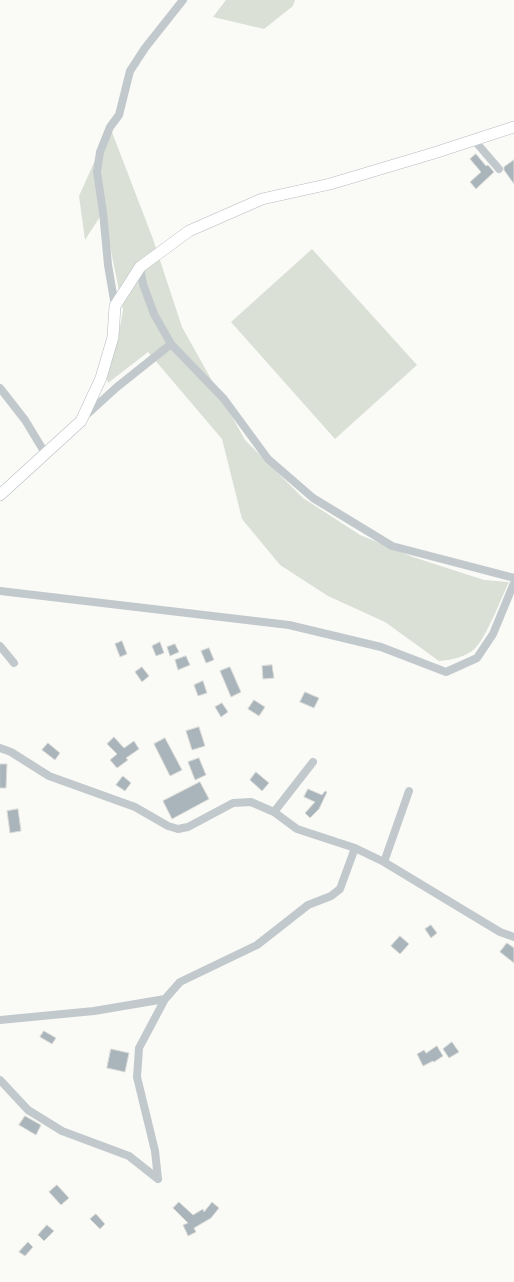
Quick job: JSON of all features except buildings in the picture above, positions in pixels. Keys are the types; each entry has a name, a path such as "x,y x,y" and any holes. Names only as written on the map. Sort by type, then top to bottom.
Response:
{"street":[{"path":"81,420 103,371 113,337 115,306 108,266 103,212 97,172 100,152 110,127 119,114 130,71 145,48 183,0"},
{"path":"115,306 140,267 189,231 262,199 330,184 514,127"},
{"path":"474,140 499,169"},
{"path":"140,267 143,284 154,314 171,344 224,399 268,459 313,498 392,546 514,578"},
{"path":"0,495 116,387 171,344"},
{"path":"0,388 24,420 45,454"},
{"path":"0,591 289,625 381,647 446,672 477,658 493,634 514,583"},
{"path":"0,646 14,663"},
{"path":"0,748 11,752 50,776 135,807 168,826 178,829 188,827 233,803 251,802 274,812 297,829 355,848 384,862 500,932 514,937"},
{"path":"274,812 313,762"},
{"path":"384,862 409,791"},
{"path":"0,1080 28,1110 62,1131 129,1156 158,1179 155,1151 138,1077 139,1048 165,999 180,982 257,945 308,905 331,896 340,889 355,848"},
{"path":"0,1020 94,1010 165,999"}],"shaded area":[{"path":"226,0 295,0 293,6 264,29 213,17"},
{"path":"110,127 153,239 182,327 245,440 303,498 360,535 413,557 484,580 509,582 482,639 472,651 456,658 439,661 385,622 328,596 280,565 242,519 222,439 148,352 108,383 106,375 117,343 123,310 103,212 85,240 79,196"},
{"path":"312,249 417,365 335,439 231,322"}]}
